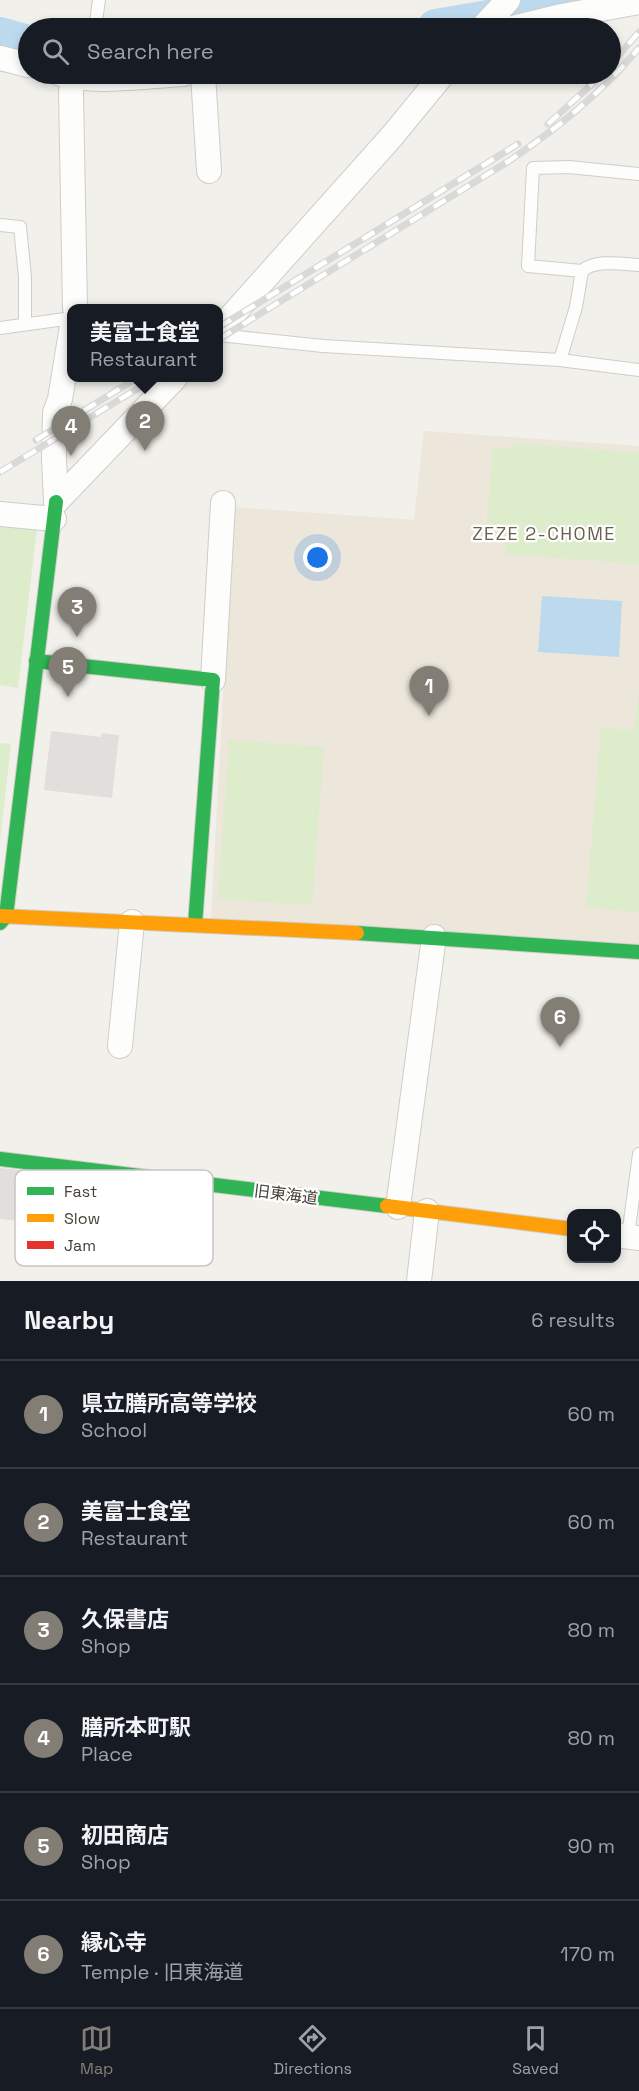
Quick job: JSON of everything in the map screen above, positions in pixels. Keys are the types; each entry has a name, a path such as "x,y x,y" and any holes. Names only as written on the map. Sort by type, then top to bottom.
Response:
{"street":[{"path":"518,18 562,16 639,2"},
{"path":"0,58 18,62"},
{"path":"74,84 71,92 75,304"},
{"path":"204,84 209,171"},
{"path":"223,326 393,135 435,84"},
{"path":"67,357 60,399 55,413 55,510 2,918 434,937 639,952"},
{"path":"0,514 55,510 171,382"},
{"path":"195,925 224,503"},
{"path":"36,661 213,680"},
{"path":"120,1046 132,922"},
{"path":"398,1207 434,937"},
{"name":"旧東海道","path":"0,1159 91,1170"},
{"name":"旧東海道","path":"213,1185 567,1228"},
{"path":"419,1281 427,1211"}],"lane":[{"path":"96,18 99,0"},
{"path":"582,271 528,266 533,168 569,168 639,174"},
{"path":"0,225 20,227 25,277 25,324"},
{"path":"560,360 576,306 582,271 589,265 611,263 639,265"},
{"path":"0,328 67,319"},
{"path":"223,335 322,346 560,360 639,370"},
{"path":"628,1236 639,1154"}],"shaded area":[{"path":"424,431 639,446 639,944 211,918 233,507 414,520"},
{"path":"51,731 101,737 102,733 119,735 112,798 44,790"},
{"path":"0,1168 18,1170 15,1170 15,1221 0,1219"}],"green space":[{"path":"513,443 639,453 639,564 505,554 505,543 485,541 493,448 512,449"},
{"path":"0,525 37,528 18,688 0,685"},
{"path":"639,696 639,913 586,907 601,728 634,730"},
{"path":"229,740 324,747 312,905 218,899"},
{"path":"0,743 11,744 0,841"}],"water":[{"path":"542,596 622,601 619,657 538,652"}],"waterway":[{"path":"494,18 579,0"},
{"path":"0,36 18,41"}],"railway":[{"path":"621,52 639,32"},
{"path":"621,68 639,48"},
{"path":"548,124 592,84"},
{"path":"223,337 509,161 578,109 605,84"},
{"path":"223,325 518,144"},
{"path":"36,440 130,382"},
{"path":"0,472 148,382"}],"traffic: fast":[{"path":"0,923 6,916 56,502"},
{"path":"36,661 213,680 195,925"},
{"path":"357,933 639,952"},
{"path":"0,1159 91,1170"},
{"path":"213,1185 387,1206"}],"traffic: slow":[{"path":"0,916 357,933"},
{"path":"387,1206 567,1228"}],"place":[{"name":"美富士食堂","path":"145,451"},
{"name":"膳所本町駅","path":"71,456"},
{"name":"久保書店","path":"77,637"},
{"name":"初田商店","path":"68,697"},
{"name":"県立膳所高等学校","path":"429,716"},
{"name":"縁心寺","path":"560,1047"}],"district":[{"name":"ZEZE 2-CHOME","path":"544,534"}]}
